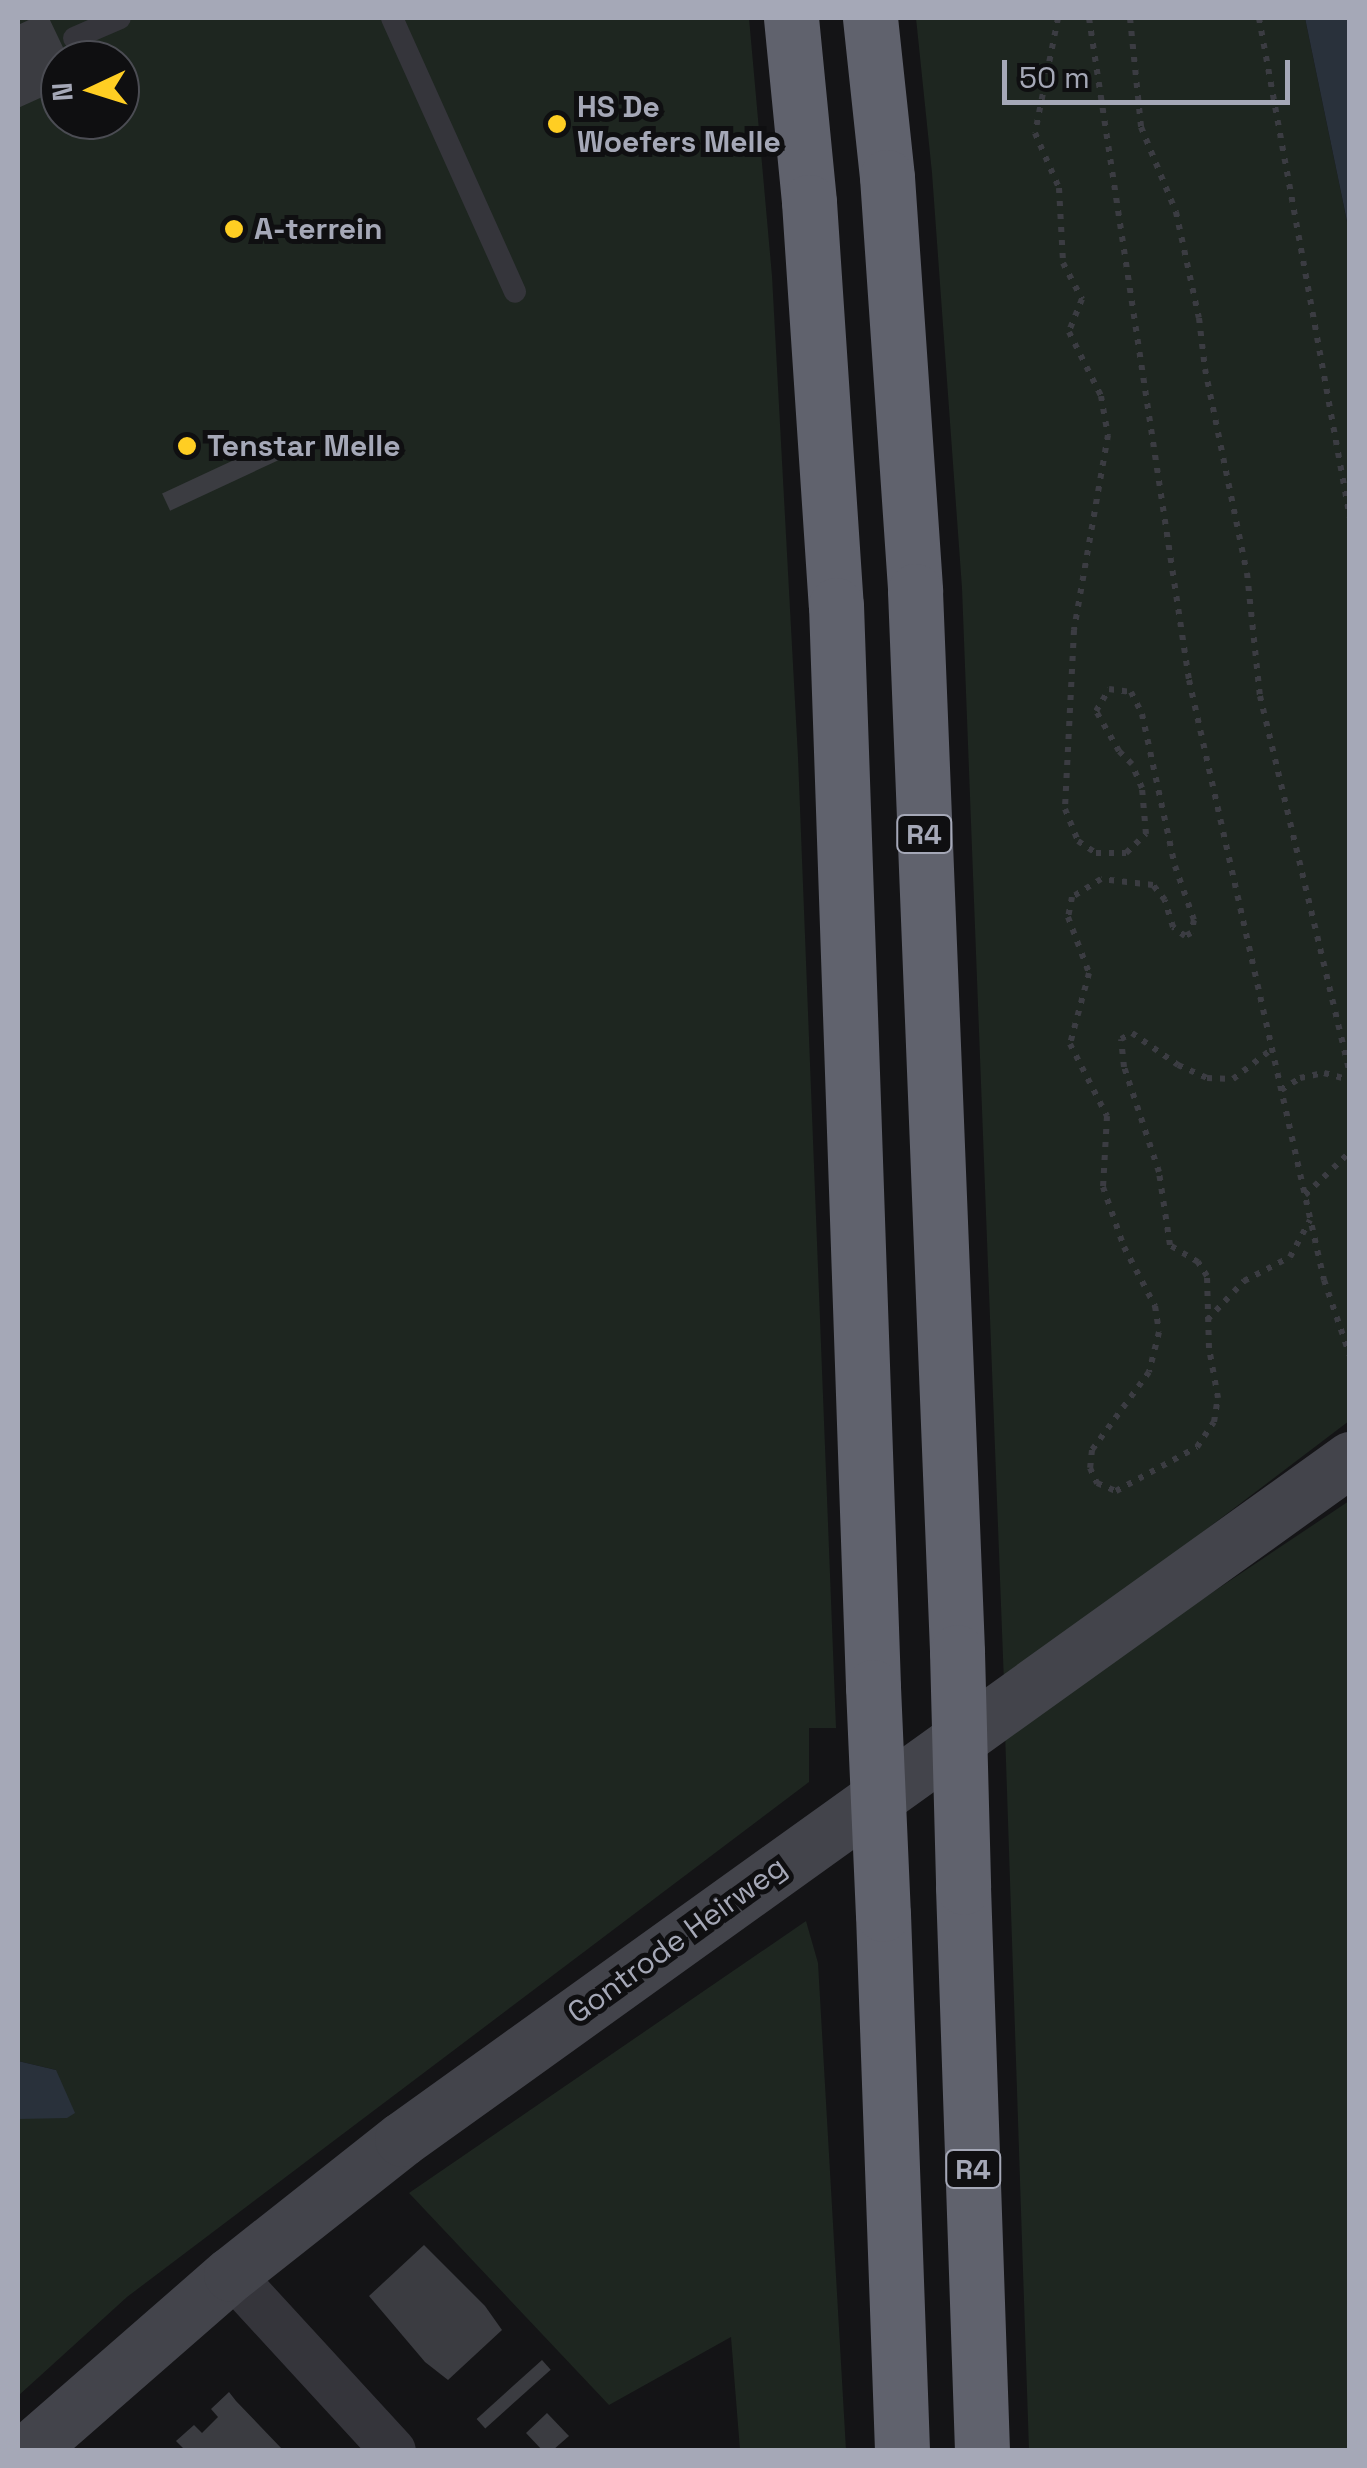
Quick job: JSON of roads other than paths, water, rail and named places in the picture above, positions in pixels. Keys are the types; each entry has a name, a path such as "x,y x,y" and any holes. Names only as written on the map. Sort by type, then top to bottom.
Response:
{"highway":[{"path":"790,18 809,202 836,625 902,2450"},
{"name":"R4","path":"870,18 886,177 916,591 957,1652 982,2450"}],"street":[{"name":"Gontrode Heirweg","path":"29,2450 230,2274 402,2139 1350,1459"},
{"path":"230,2274 393,2450"}],"lane":[{"path":"74,38 120,18"},
{"path":"392,18 515,292"}],"place":[{"name":"HS De Woefers Melle","path":"557,124"},
{"name":"A-terrein","path":"234,229"},
{"name":"Tenstar Melle","path":"187,446"}]}
